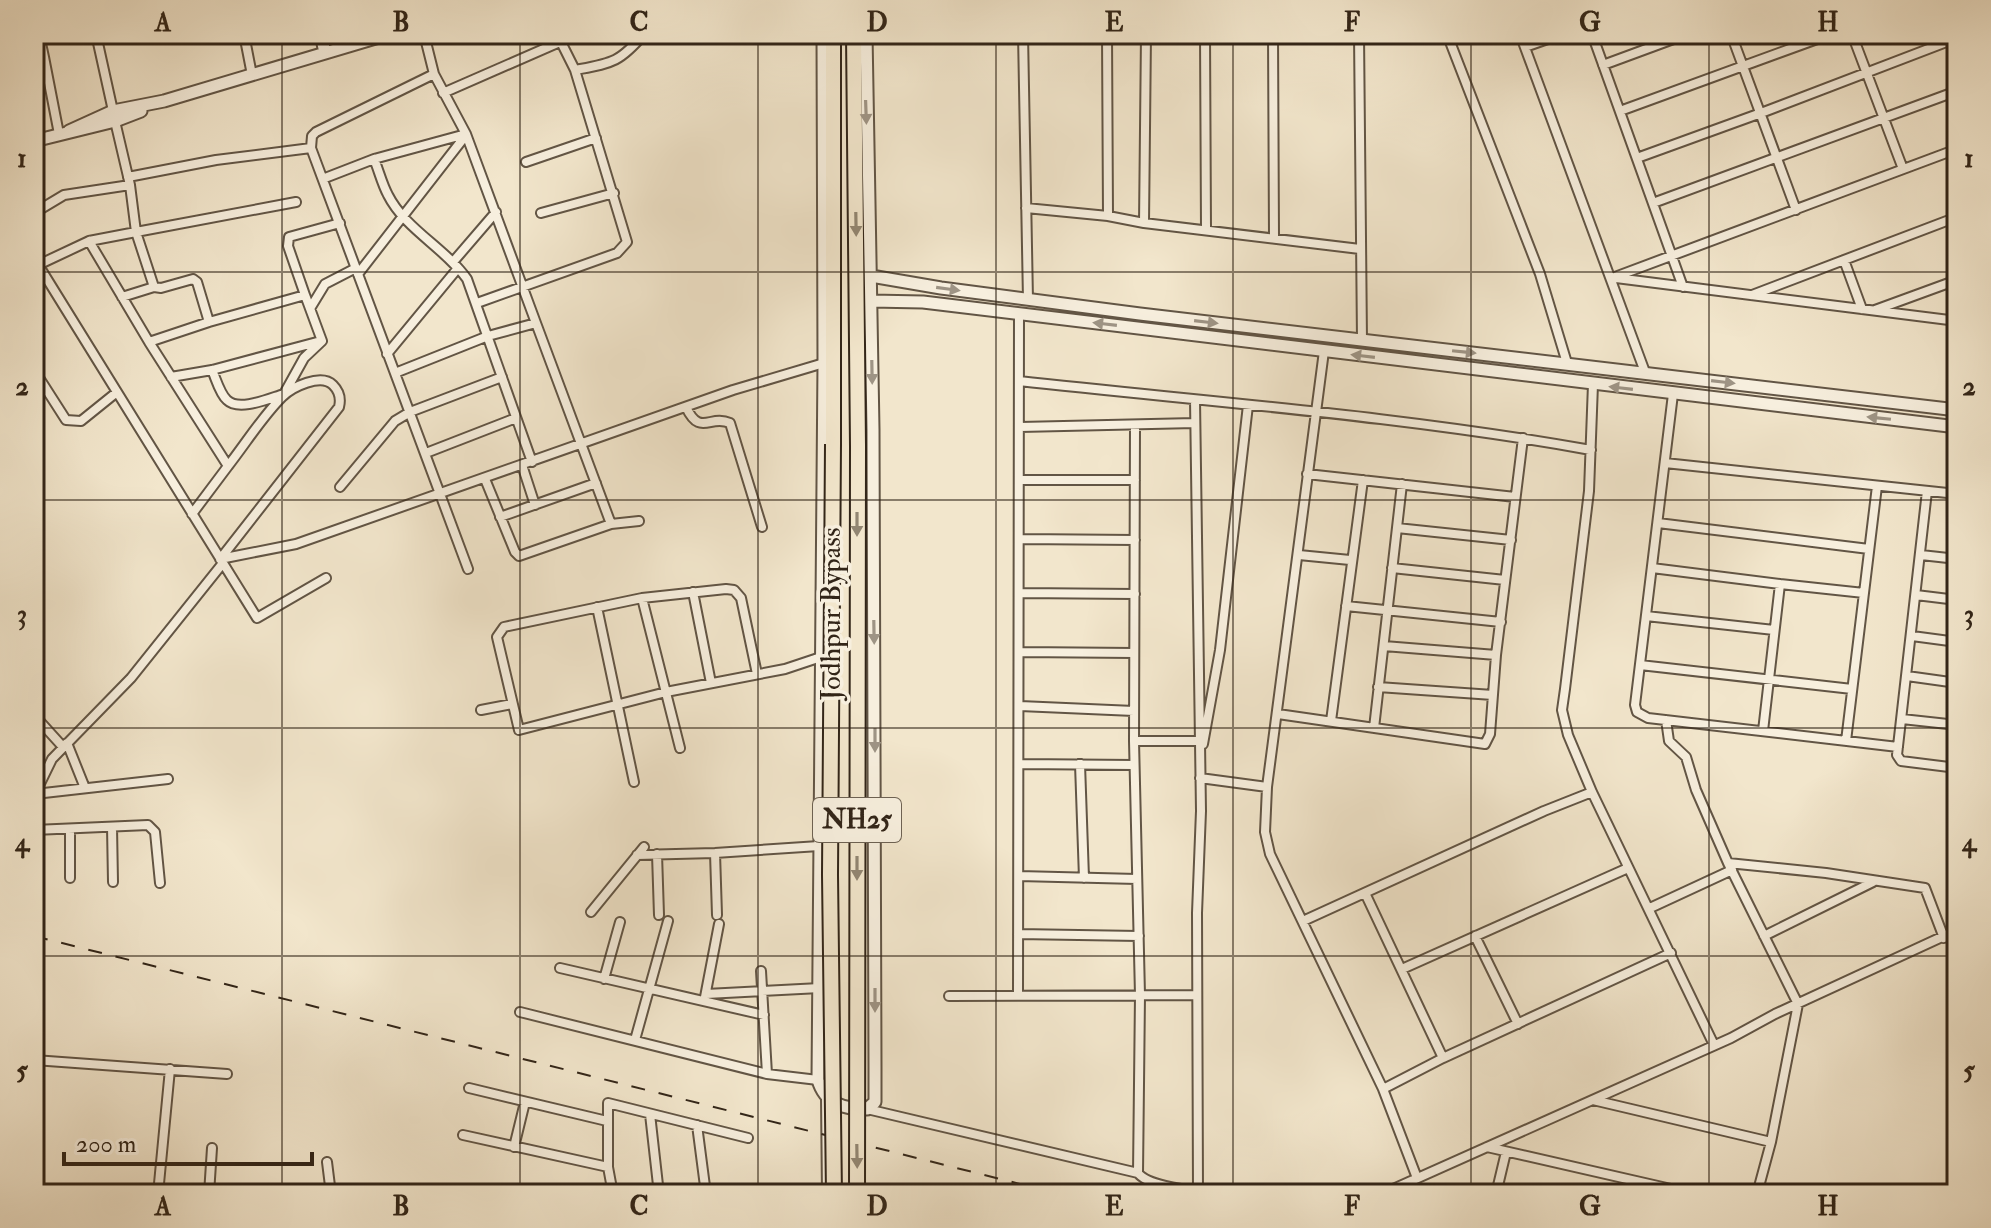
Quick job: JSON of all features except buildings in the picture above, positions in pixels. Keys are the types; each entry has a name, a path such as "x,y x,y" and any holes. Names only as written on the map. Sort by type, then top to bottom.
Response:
{"highway":[{"path":"833,34 830,891 834,1194"},
{"name":"Jodhpur Bypass","path":"854,34 858,446 857,1194"}],"street":[{"path":"39,34 64,132"},
{"path":"98,34 129,181 136,232 154,287"},
{"path":"244,34 252,75"},
{"path":"324,34 328,52"},
{"path":"34,141 389,34"},
{"path":"424,34 434,74 466,134 611,524"},
{"path":"443,93 559,38 578,34"},
{"path":"575,70 622,58 644,34"},
{"path":"823,34 824,363 818,1080 826,1098 827,1194"},
{"path":"866,34 871,276 875,1067 875,1102 867,1109"},
{"path":"1023,34 1028,300"},
{"path":"1107,34 1108,216"},
{"path":"1144,223 1146,34"},
{"path":"1205,34 1206,230"},
{"path":"1273,34 1274,238"},
{"path":"1359,34 1362,340"},
{"path":"1447,34 1540,274 1567,363"},
{"path":"1520,34 1645,372"},
{"path":"1525,47 1562,34"},
{"path":"1592,34 1683,287"},
{"path":"1603,65 1687,34"},
{"path":"1731,34 1796,210"},
{"path":"1620,111 1831,34"},
{"path":"1852,34 1903,169"},
{"path":"477,303 617,253 627,242 575,70 559,38"},
{"path":"1637,158 1957,38"},
{"path":"34,61 44,57"},
{"path":"434,74 316,132 312,136 311,148 325,178 468,569"},
{"path":"1653,203 1957,91"},
{"path":"325,178 374,159 466,134"},
{"path":"311,307 325,284 357,271 466,134"},
{"path":"526,162 596,138"},
{"path":"34,213 64,195 216,160 311,148"},
{"path":"1612,278 1957,149"},
{"path":"374,159 388,196 403,215 456,265 477,303 532,462"},
{"path":"541,213 614,193"},
{"path":"296,202 89,241 36,261 257,618 326,578"},
{"path":"1026,208 1360,249"},
{"path":"387,354 496,212"},
{"path":"1751,295 1957,217"},
{"path":"322,341 288,240 289,237 340,223"},
{"path":"89,241 228,466"},
{"path":"1844,260 1862,309"},
{"path":"871,276 1028,300 1957,410"},
{"path":"1612,278 1957,321"},
{"path":"122,297 193,279 197,282 209,322"},
{"path":"1872,311 1957,280"},
{"path":"149,342 305,295"},
{"path":"871,301 923,302 1019,313 1957,427"},
{"path":"1018,994 1019,313"},
{"path":"395,373 488,336 536,323"},
{"path":"192,514 284,394 304,358 322,341"},
{"path":"171,377 212,370 322,341"},
{"path":"1324,351 1267,787 1265,832 1270,854 1383,1089 1417,1178"},
{"path":"222,561 296,544 686,407 824,363"},
{"path":"34,370 66,420 81,421 117,392"},
{"path":"34,795 52,759 131,678 339,407 335,387 324,380 284,394 235,404 226,399 212,370"},
{"path":"340,487 385,432 410,412 502,377"},
{"path":"1019,381 1318,413 1523,438 1591,450"},
{"path":"1593,384 1591,450 1562,710 1568,735 1592,792 1714,1045"},
{"path":"1673,394 1635,705 1637,712 1648,718 1898,747"},
{"path":"1195,400 1200,778 1198,1191"},
{"path":"1199,760 1220,650 1248,405"},
{"path":"686,407 699,424 724,420 730,423 762,527"},
{"path":"426,453 516,418"},
{"path":"1020,427 1195,423"},
{"path":"1135,425 1134,765 1140,995 1138,1173 1142,1179 1152,1183 1214,1194"},
{"path":"1278,714 1485,744 1490,734 1496,655 1523,438"},
{"path":"1665,463 1957,494"},
{"path":"522,465 535,505"},
{"path":"1307,474 1515,497"},
{"path":"485,479 519,556 611,524 639,521"},
{"path":"1020,480 1135,480"},
{"path":"1331,721 1363,480"},
{"path":"500,517 596,483"},
{"path":"1374,728 1402,484"},
{"path":"1846,741 1877,486"},
{"path":"1927,491 1898,759 1957,768"},
{"path":"1658,523 1869,549"},
{"path":"1397,528 1511,540"},
{"path":"1020,539 1135,540"},
{"path":"1299,555 1350,560"},
{"path":"1921,555 1957,559"},
{"path":"1392,568 1505,580"},
{"path":"1652,568 1864,593"},
{"path":"1763,731 1780,584"},
{"path":"757,674 740,594 726,589 642,598 504,627 499,632 497,643 519,730 666,692 785,669 821,657"},
{"path":"693,592 711,683"},
{"path":"1020,593 1135,594"},
{"path":"1916,595 1957,600"},
{"path":"642,598 680,748"},
{"path":"1346,606 1501,622"},
{"path":"597,607 634,782"},
{"path":"1646,616 1774,630"},
{"path":"1912,636 1957,642"},
{"path":"1384,646 1496,655"},
{"path":"1020,652 1134,653"},
{"path":"1640,665 1852,689"},
{"path":"1907,676 1957,683"},
{"path":"1378,687 1493,695"},
{"path":"481,710 512,704"},
{"path":"1020,706 1134,711"},
{"path":"34,715 65,745 85,788"},
{"path":"1902,719 1957,725"},
{"path":"1666,720 1669,741 1686,757 1696,790 1730,866 1798,1004 1771,1142 1757,1194"},
{"path":"1134,741 1199,741"},
{"path":"1020,764 1134,765"},
{"path":"1080,764 1084,878"},
{"path":"1200,778 1267,787"},
{"path":"34,795 168,779"},
{"path":"1303,921 1592,792"},
{"path":"34,830 148,825 153,828 160,883"},
{"path":"112,827 113,882"},
{"path":"70,830 70,878"},
{"path":"637,855 819,846"},
{"path":"591,912 644,847"},
{"path":"705,998 718,919 715,853"},
{"path":"657,854 659,915"},
{"path":"1650,908 1730,866 1826,873 1925,888 1944,938"},
{"path":"1402,969 1628,868"},
{"path":"1019,876 1137,879"},
{"path":"1764,936 1874,882"},
{"path":"1365,893 1443,1058"},
{"path":"635,1040 668,921"},
{"path":"604,979 620,922"},
{"path":"1382,1194 1714,1045 1957,930"},
{"path":"1018,934 1139,936"},
{"path":"1475,936 1518,1024"},
{"path":"1383,1089 1443,1058 1671,953"},
{"path":"560,968 649,989 705,998 764,1015"},
{"path":"761,971 767,1074"},
{"path":"705,998 820,988"},
{"path":"949,996 1197,995"},
{"path":"520,1012 767,1074 818,1080"},
{"path":"34,1060 227,1074"},
{"path":"158,1194 170,1069"},
{"path":"469,1088 607,1121"},
{"path":"826,1098 837,1104 1138,1173"},
{"path":"1593,1099 1771,1142"},
{"path":"514,1147 525,1102"},
{"path":"613,1194 608,1167 608,1103 748,1138"},
{"path":"650,1114 659,1194"},
{"path":"697,1125 706,1194"},
{"path":"463,1135 608,1167"},
{"path":"1486,1147 1693,1194"},
{"path":"209,1194 212,1148"},
{"path":"1496,1194 1506,1152"},
{"path":"327,1162 331,1194"}],"railway":[{"path":"34,936 1060,1194"}]}
